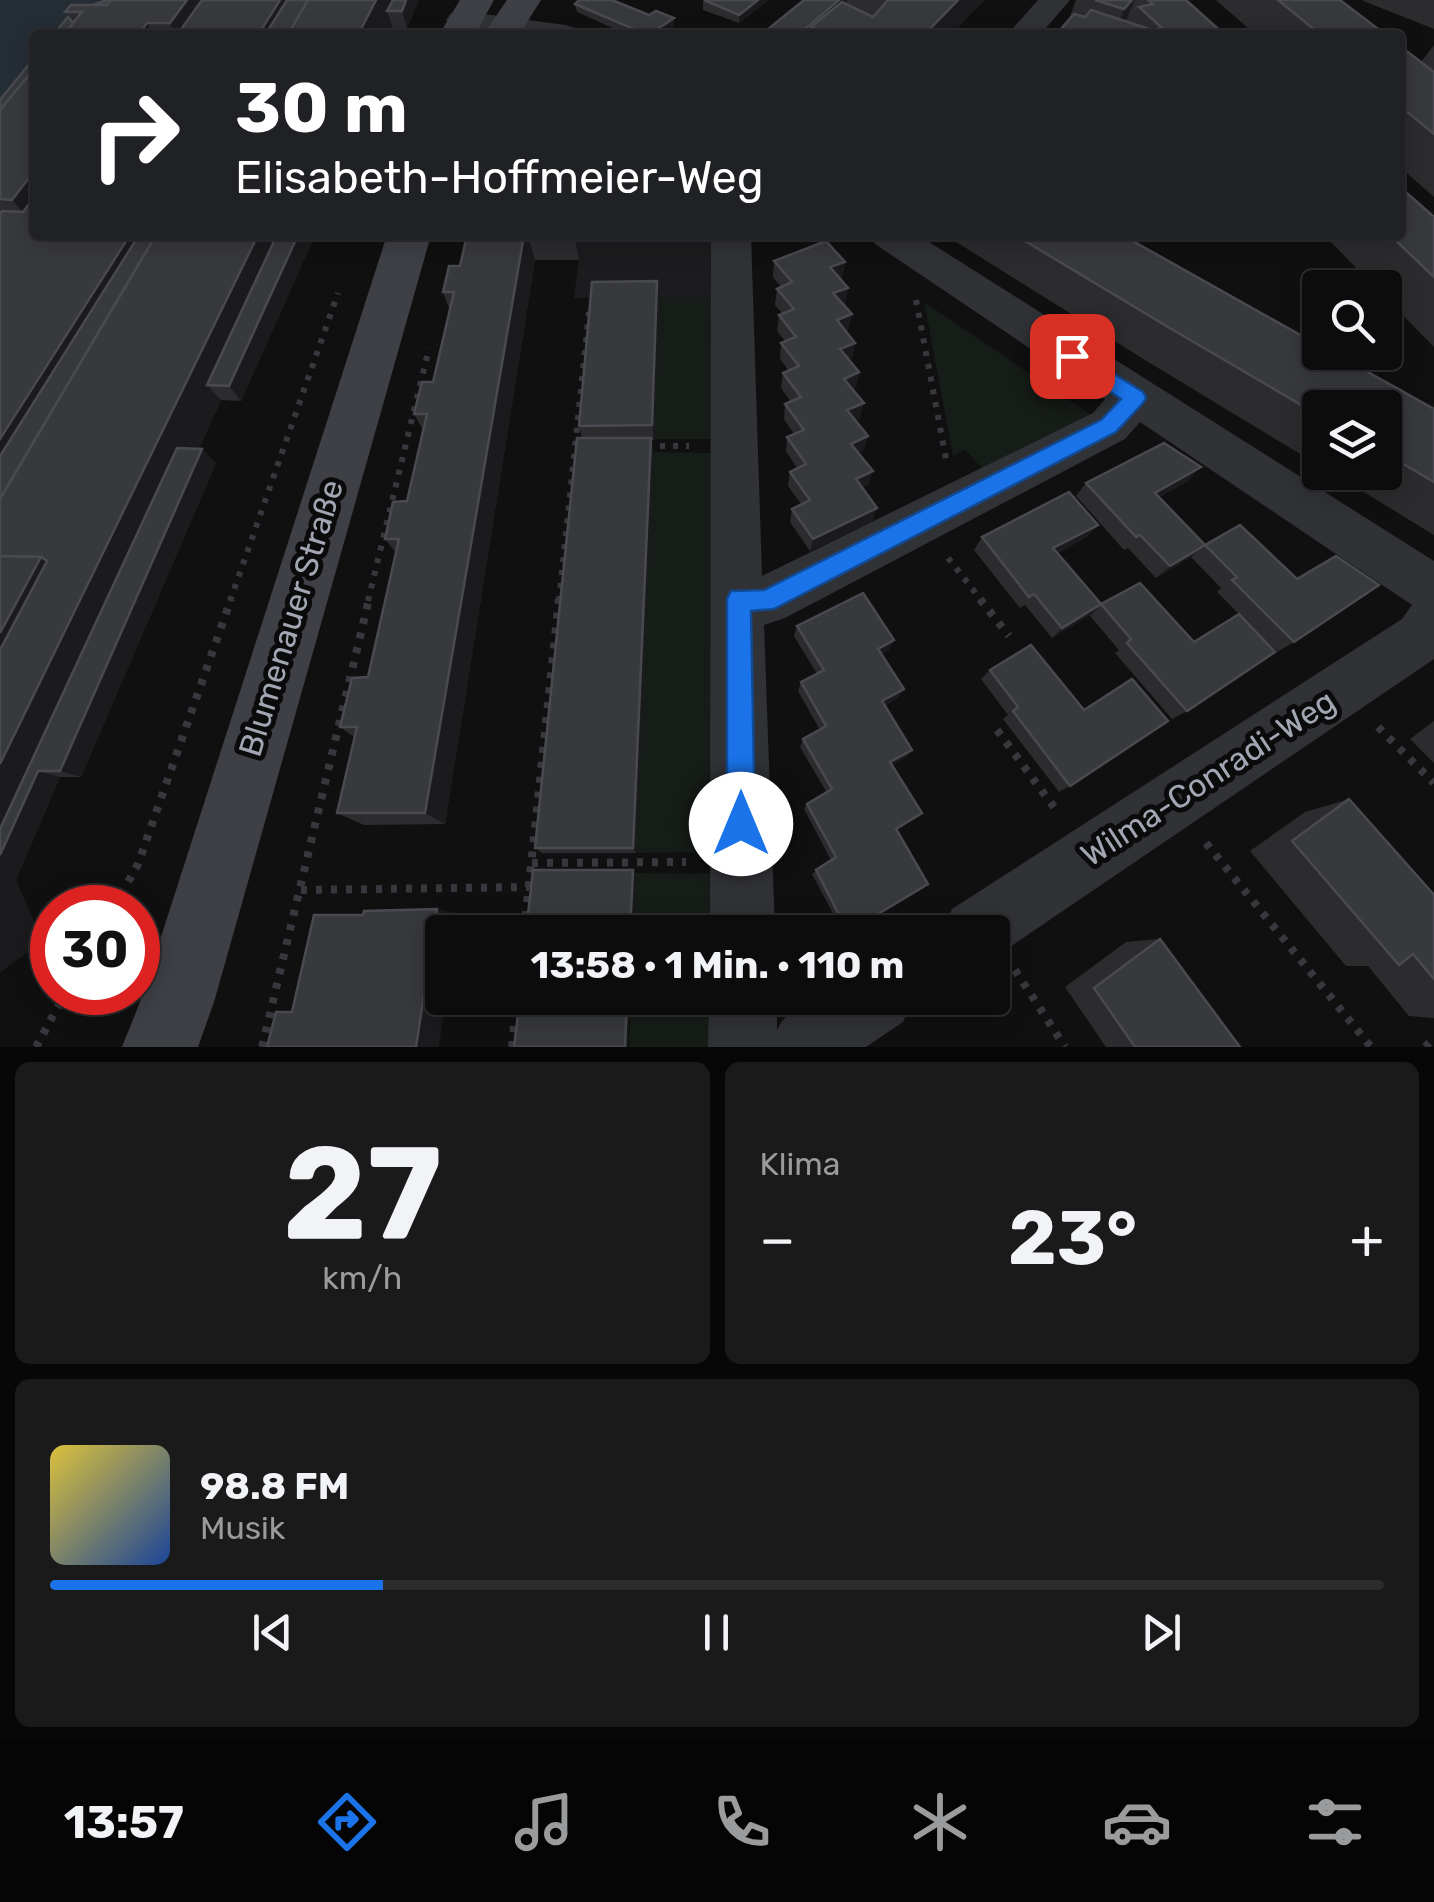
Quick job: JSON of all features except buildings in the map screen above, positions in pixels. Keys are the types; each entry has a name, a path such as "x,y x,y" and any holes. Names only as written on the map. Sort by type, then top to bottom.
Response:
{"street":[{"path":"1028,30 1055,0"},
{"path":"465,18 510,20 547,30"},
{"name":"Blumenauer Straße","path":"170,1032 408,240"},
{"path":"731,240 742,915"},
{"path":"896,240 1434,590"},
{"path":"739,599 766,601 921,523 1109,426 1135,398"},
{"name":"Wilma-Conradi-Weg","path":"1010,934 1090,855 1421,637 1434,618"},
{"path":"743,1015 743,1047"},
{"path":"806,1047 854,1015"}],"path":[{"path":"944,272 914,295 950,482 964,501"},
{"path":"127,885 138,864 338,290"},
{"path":"526,915 590,300"},
{"path":"262,1047 433,332"},
{"path":"635,446 734,446"},
{"path":"921,523 1009,636"},
{"path":"1342,690 1434,784"},
{"path":"997,730 1090,855"},
{"path":"1174,803 1370,1047"},
{"path":"532,863 742,861"},
{"path":"301,890 529,887"},
{"path":"1010,972 1065,1047"},
{"path":"36,1047 53,1015"},
{"path":"512,1047 516,1015"},
{"path":"1425,1047 1430,1042 1434,1047"}],"shaded area":[{"path":"0,0 118,0 71,30 30,30 30,74 0,109"},
{"path":"581,240 713,240 713,297 574,298"},
{"path":"659,297 713,297 715,439 654,439"},
{"path":"924,302 1094,417 986,472 965,450 953,456"},
{"path":"653,452 714,453 716,852 636,853"},
{"path":"636,873 716,874 717,915 634,915"},
{"path":"630,1015 717,1015 717,1047 629,1047"}],"route":[{"path":"741,824 739,599 766,601 1109,426 1135,398 1072,356"}]}
